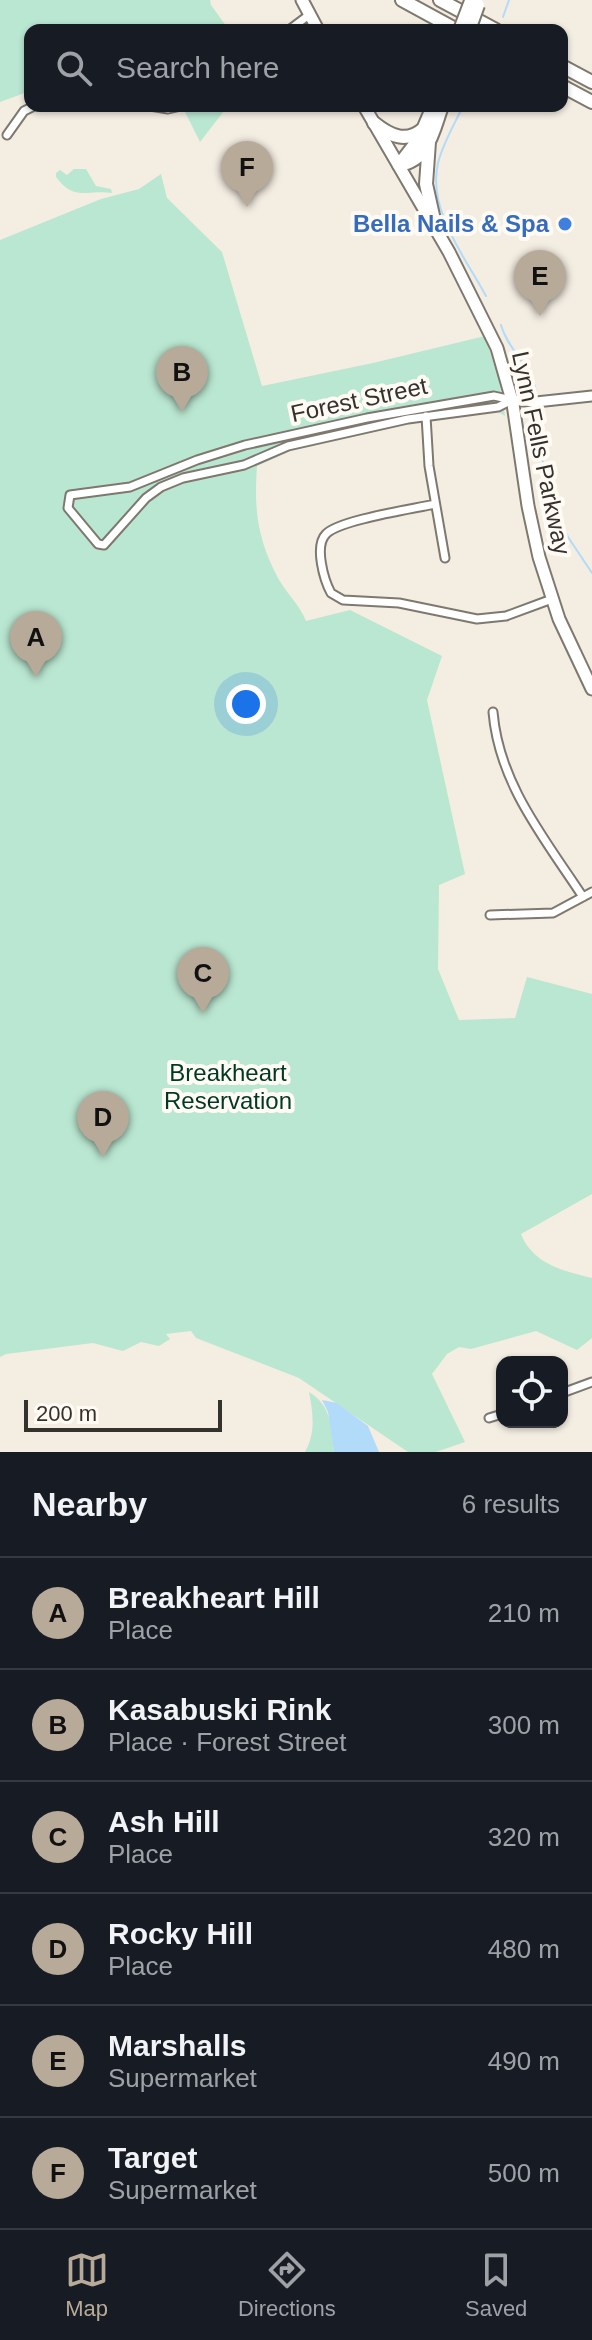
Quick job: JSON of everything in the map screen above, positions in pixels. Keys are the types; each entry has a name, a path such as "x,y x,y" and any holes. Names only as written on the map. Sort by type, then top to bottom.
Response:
{"highway":[{"path":"402,0 448,24"},
{"path":"440,0 485,24"},
{"path":"462,24 475,1"},
{"path":"470,24 475,1"},
{"path":"568,69 592,82"},
{"path":"568,89 592,102"},
{"path":"399,165 419,139 431,112"},
{"path":"399,165 418,158 429,142 440,112"},
{"path":"374,123 387,133 401,137 417,134 426,126"},
{"path":"429,142 426,184 436,229"}],"main road":[{"path":"300,0 314,24"},
{"name":"Lynn Fells Parkway","path":"368,112 487,323 502,361 512,400 533,532 552,599 592,689"}],"street":[{"path":"297,24 309,15"},
{"path":"7,135 24,111"},
{"name":"Forest Street","path":"512,400 498,407 426,416 288,446 244,465 183,478 154,492 127,515 104,545 98,544 68,508 70,495 130,487 245,445 421,407 494,396 536,402 592,396"},
{"path":"426,416 435,504 445,558"},
{"path":"215,455 219,469"},
{"path":"148,480 154,492"},
{"path":"435,504 328,531 323,536 320,550 331,593 343,600 399,603 477,619 506,616 552,599"},
{"path":"493,712 498,748 512,787 583,897"},
{"path":"490,915 553,913 592,892"},
{"path":"568,1391 592,1382"},
{"path":"489,1418 496,1416"}],"green space":[{"path":"0,0 210,0 225,24 24,24 24,93 0,102"},
{"path":"185,112 223,112 200,142"},
{"path":"74,169 86,169 96,186 111,189 112,193 75,192 56,177 60,170 67,175"},
{"name":"Breakheart Reservation","path":"161,174 167,198 222,252 262,386 485,336 499,380 505,416 496,411 410,424 291,451 257,466 257,510 265,550 278,578 306,621 350,610 442,656 427,700 465,874 439,885 438,969 459,1020 515,1018 527,977 592,994 592,1194 521,1234 533,1253 550,1265 592,1278 592,1338 577,1350 536,1331 471,1349 459,1347 447,1354 432,1374 465,1442 436,1452 408,1452 299,1378 196,1338 191,1331 166,1334 170,1339 159,1346 141,1342 123,1351 93,1343 0,1357 0,240 101,199 139,189"},
{"path":"309,1392 326,1411 334,1452 305,1452 312,1430"}],"water":[{"path":"322,1400 337,1403 368,1426 379,1452 334,1452 328,1412"}],"waterway":[{"path":"503,17 509,0"},
{"path":"460,112 438,163 438,198 450,232 486,296"},
{"path":"501,325 536,391"},
{"path":"542,452 546,497 592,573"}],"place":[{"name":"Target","path":"247,207"},
{"name":"Bella Nails & Spa","path":"565,224"},
{"name":"Marshalls","path":"540,316"},
{"name":"Kasabuski Rink","path":"182,412"},
{"name":"Breakheart Hill","path":"36,677"},
{"name":"Ash Hill","path":"203,1013"},
{"name":"Rocky Hill","path":"103,1157"}]}
